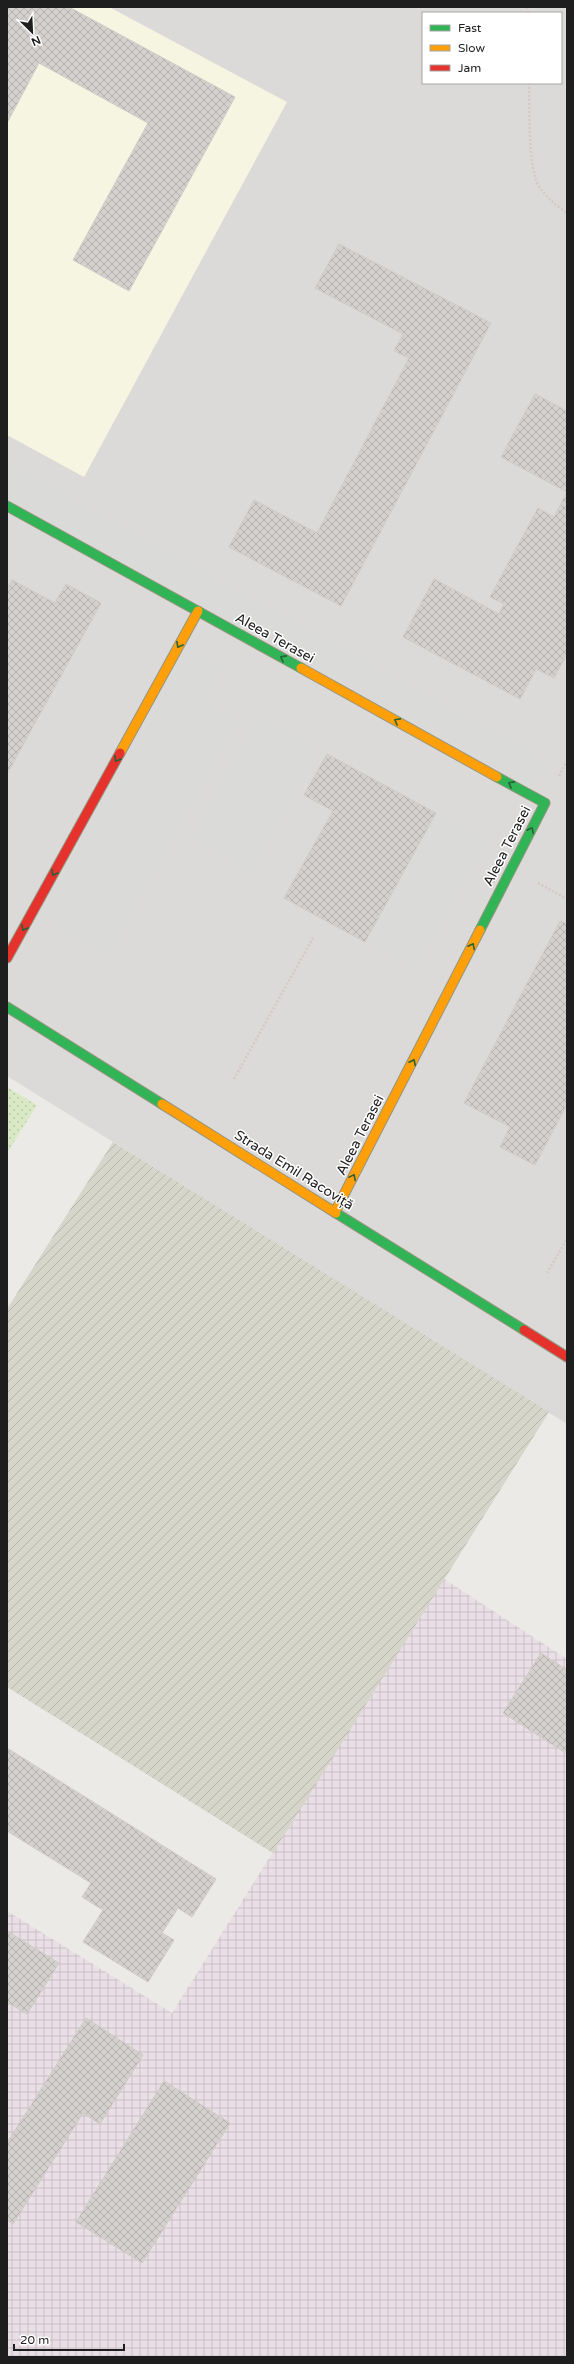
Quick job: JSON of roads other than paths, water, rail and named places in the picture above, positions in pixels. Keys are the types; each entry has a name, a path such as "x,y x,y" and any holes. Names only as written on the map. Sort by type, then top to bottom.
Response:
{"street":[{"name":"Aleea Terasei","path":"7,506 545,803 335,1212"},
{"path":"7,958 198,611"},
{"name":"Strada Emil Racoviță","path":"7,1007 567,1357"}]}
